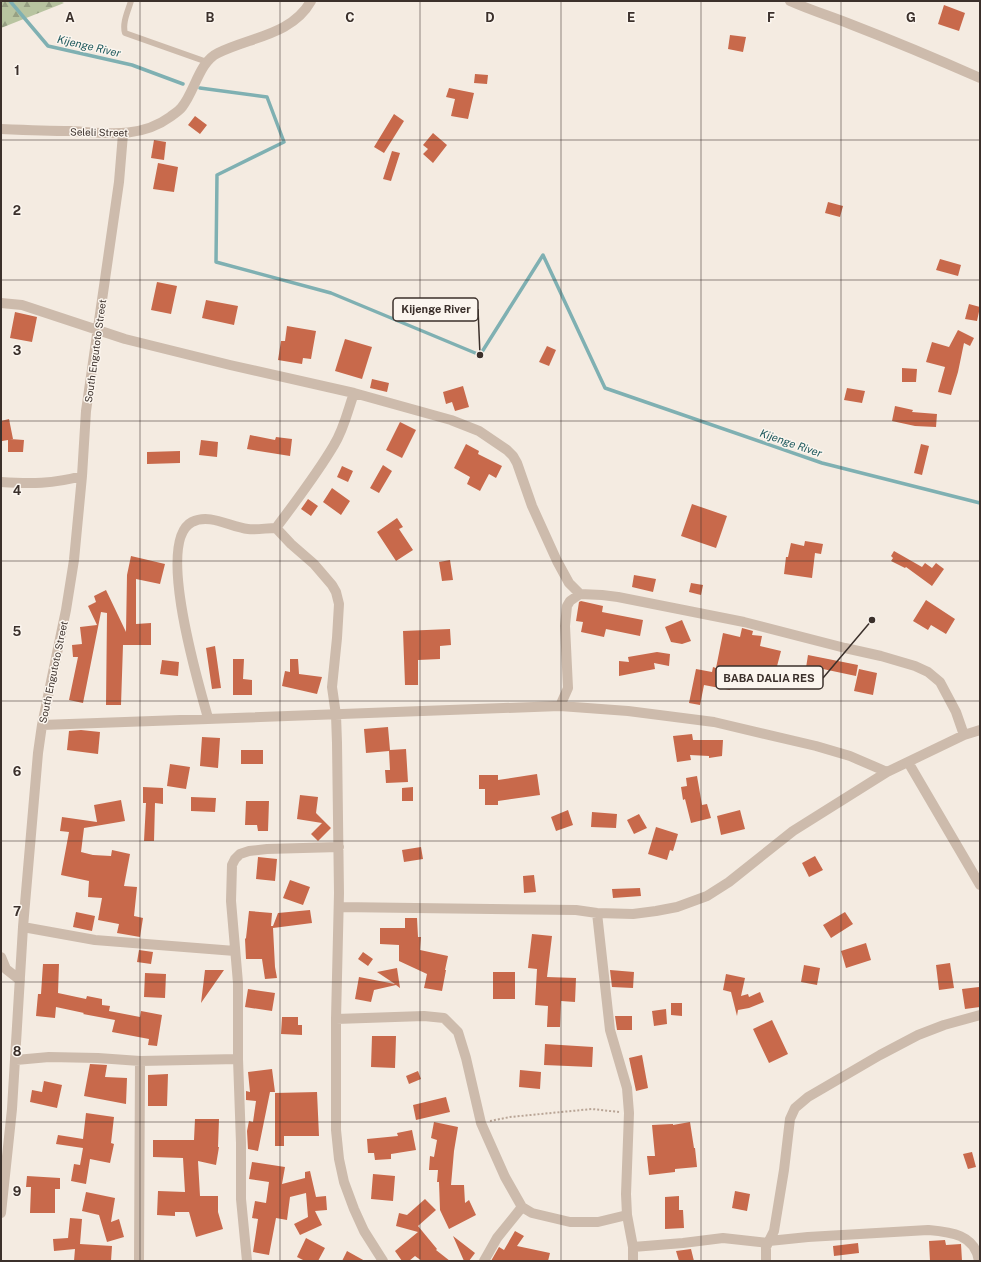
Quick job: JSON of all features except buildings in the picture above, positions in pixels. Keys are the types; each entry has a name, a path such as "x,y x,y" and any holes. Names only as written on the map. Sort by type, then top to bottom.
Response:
{"street":[{"name":"Seleli Street","path":"1,129 123,134 149,128 163,122 181,108 211,57 220,52 272,33 285,26 302,14 311,1"},
{"path":"790,1 815,12 849,23 980,78"},
{"name":"South Engutoto Street","path":"1,1213 16,1060 20,980 38,753 42,725 66,610 74,560 82,476 86,411 119,182 123,134"},
{"path":"1,303 22,305 125,339 230,365 354,393 451,420 479,432 507,450 513,456 517,463 532,506 557,561 569,583 574,590 580,594 618,597 737,621 915,666 928,672 940,682 956,712 964,735"},
{"path":"276,528 335,444 343,426 354,393"},
{"path":"1,482 46,484 82,476"},
{"path":"208,718 190,652 178,585 177,555 180,539 184,528 193,522 208,519 235,527 250,529 276,528 291,544 314,564 332,586 336,592 339,609 332,687 336,715 339,847 336,1130 338,1159 344,1182 364,1231 383,1261"},
{"path":"560,706 568,688 565,626 568,606 570,601 580,594"},
{"path":"42,725 560,706 628,711 714,722 844,754 887,772"},
{"path":"339,907 576,910 633,914 677,907 707,896 729,882 793,831 887,772 964,735 980,730"},
{"path":"908,762 980,885"},
{"path":"247,1261 241,1199 238,983 231,880 232,865 234,859 240,854 249,851 339,847"},
{"path":"597,912 610,1030 626,1083 629,1113 626,1194 627,1215 633,1246 633,1261"},
{"path":"24,928 95,940 235,951"},
{"path":"1,957 6,969 20,980"},
{"path":"766,1261 765,1252 774,1231 784,1170 790,1119 795,1108 808,1097 880,1055 918,1035 980,1015"},
{"path":"336,1019 424,1016 444,1018 458,1032 482,1123 505,1177 522,1207 532,1213 570,1222 598,1222 627,1215"},
{"path":"16,1060 49,1057 140,1061 238,1059"},
{"path":"139,1261 140,1061"},
{"path":"484,1261 497,1238 522,1207"},
{"path":"633,1246 683,1243 723,1238 768,1242 808,1237 928,1230 952,1233 969,1241 977,1251 979,1261"}],"lane":[{"path":"131,1 126,17 124,28 125,33 207,62"}],"path":[{"path":"482,1123 510,1117 592,1109 629,1113"}],"green space":[{"path":"1,1 60,1 64,3 1,28"}],"waterway":[{"name":"Kijenge River","path":"10,1 48,46 132,65 183,84"},
{"name":"Kijenge River","path":"200,88 267,97 284,142 217,175 216,262 331,293 480,355 543,255 605,388 822,463 980,503"}],"place":[{"name":"Kijenge River","path":"480,355"},
{"name":"BABA DALIA RES","path":"872,620"}]}
